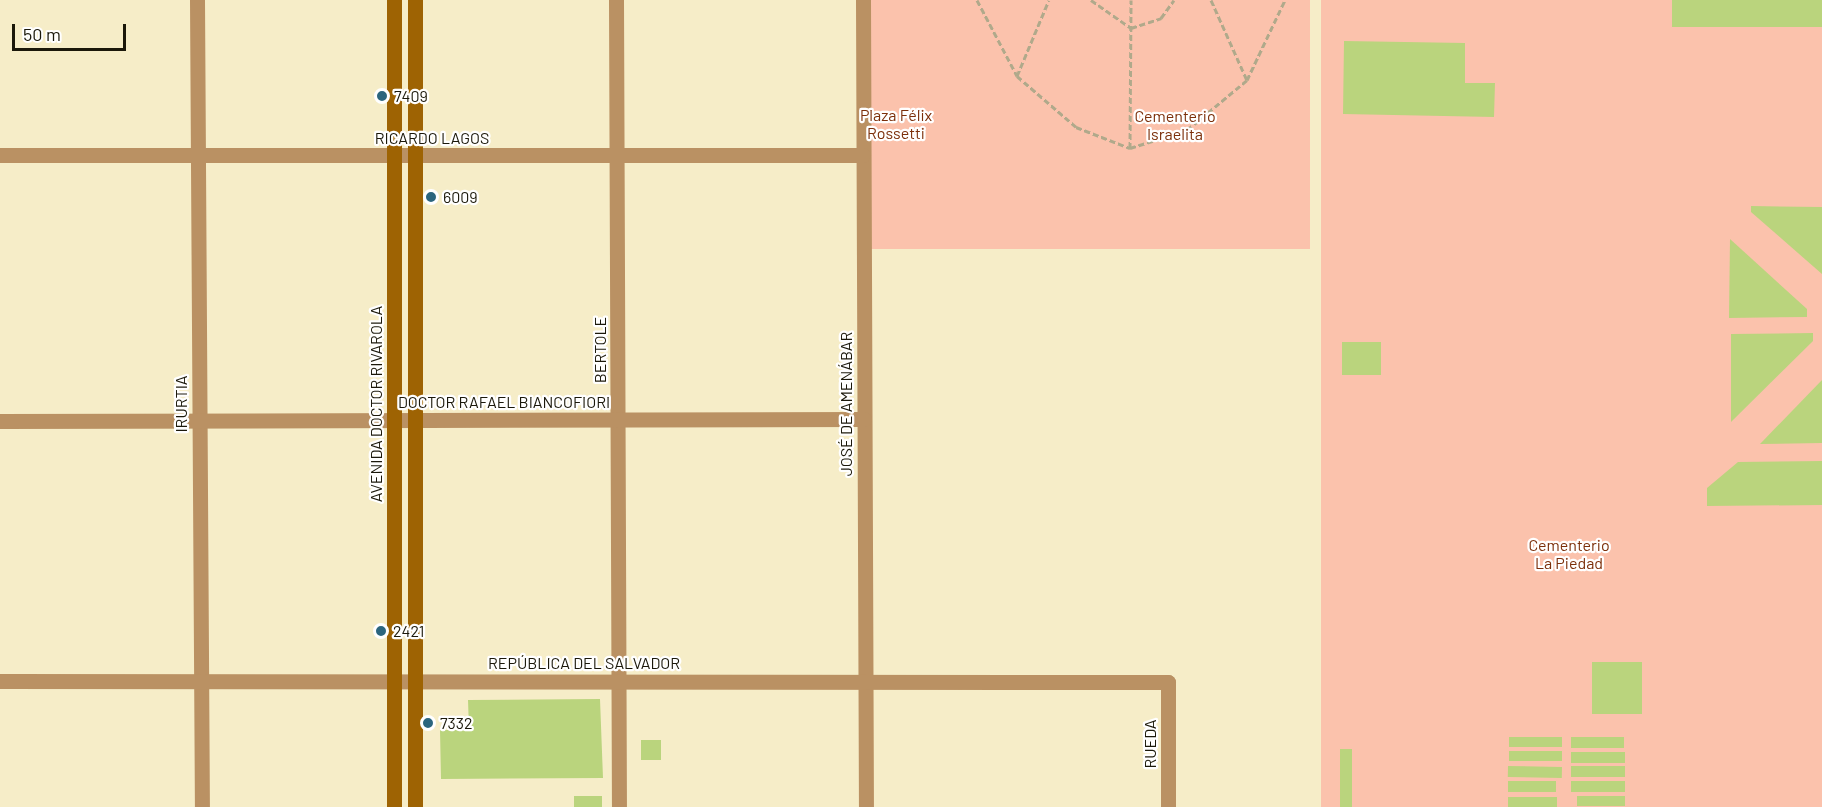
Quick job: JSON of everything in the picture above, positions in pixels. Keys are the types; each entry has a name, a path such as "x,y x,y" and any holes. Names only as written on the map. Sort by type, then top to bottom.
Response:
{"main road":[{"name":"AVENIDA DOCTOR RIVAROLA","path":"394,0 394,807"},
{"path":"415,0 415,807"}],"street":[{"name":"IRURTIA","path":"197,0 202,807"},
{"name":"BERTOLE","path":"616,0 619,807"},
{"name":"JOSÉ DE AMENÁBAR","path":"863,0 866,807"},
{"name":"RICARDO LAGOS","path":"0,155 863,155"},
{"name":"DOCTOR RAFAEL BIANCOFIORI","path":"0,421 864,419"},
{"name":"REPÚBLICA DEL SALVADOR","path":"0,681 1168,682"},
{"name":"RUEDA","path":"1168,682 1168,807"}],"path":[{"path":"977,0 1017,76 1076,127 1130,148 1187,130 1247,80 1285,0"},
{"path":"1017,76 1049,0"},
{"path":"1091,0 1131,28"},
{"path":"1130,148 1131,0"},
{"path":"1131,28 1161,18 1174,0"},
{"path":"1210,0 1247,80"}],"green space":[{"name":"Cementerio Israelita","path":"866,0 1310,0 1310,249 866,249"},
{"name":"Cementerio La Piedad","path":"1321,0 1822,0 1822,807 1321,807"}],"building":[{"path":"1672,0 1822,0 1822,27 1672,27"},
{"path":"1344,41 1465,43 1465,83 1495,83 1494,117 1343,114"},
{"path":"1751,206 1822,207 1822,274 1751,212"},
{"path":"1730,239 1807,309 1807,317 1729,318"},
{"path":"1813,333 1813,341 1731,422 1731,334"},
{"path":"1342,342 1381,342 1381,375 1342,375"},
{"path":"1822,380 1822,443 1760,444"},
{"path":"1822,461 1822,505 1707,506 1707,488 1738,462"},
{"path":"1592,662 1642,662 1642,714 1592,714"},
{"path":"600,699 603,778 441,779 440,730 469,730 468,700"},
{"path":"1509,737 1562,737 1562,747 1509,747"},
{"path":"1571,737 1624,737 1624,748 1571,748"},
{"path":"641,740 661,740 661,760 641,760"},
{"path":"1340,749 1352,749 1352,807 1340,807"},
{"path":"1509,751 1562,751 1562,761 1509,761"},
{"path":"1571,752 1625,752 1625,763 1571,763"},
{"path":"1508,766 1562,767 1562,778 1508,777"},
{"path":"1571,766 1625,766 1625,777 1571,777"},
{"path":"1508,781 1556,781 1556,792 1508,792"},
{"path":"1571,781 1625,781 1625,792 1571,792"},
{"path":"574,796 602,796 602,807 574,807"},
{"path":"1577,796 1625,796 1625,806 1577,806"},
{"path":"1508,797 1557,797 1557,807 1508,807"}],"place":[{"name":"7409","path":"382,96"},
{"name":"6009","path":"431,197"},
{"name":"2421","path":"381,631"},
{"name":"7332","path":"428,723"}],"park label":[{"name":"Plaza Félix Rossetti","path":"896,124"}]}
